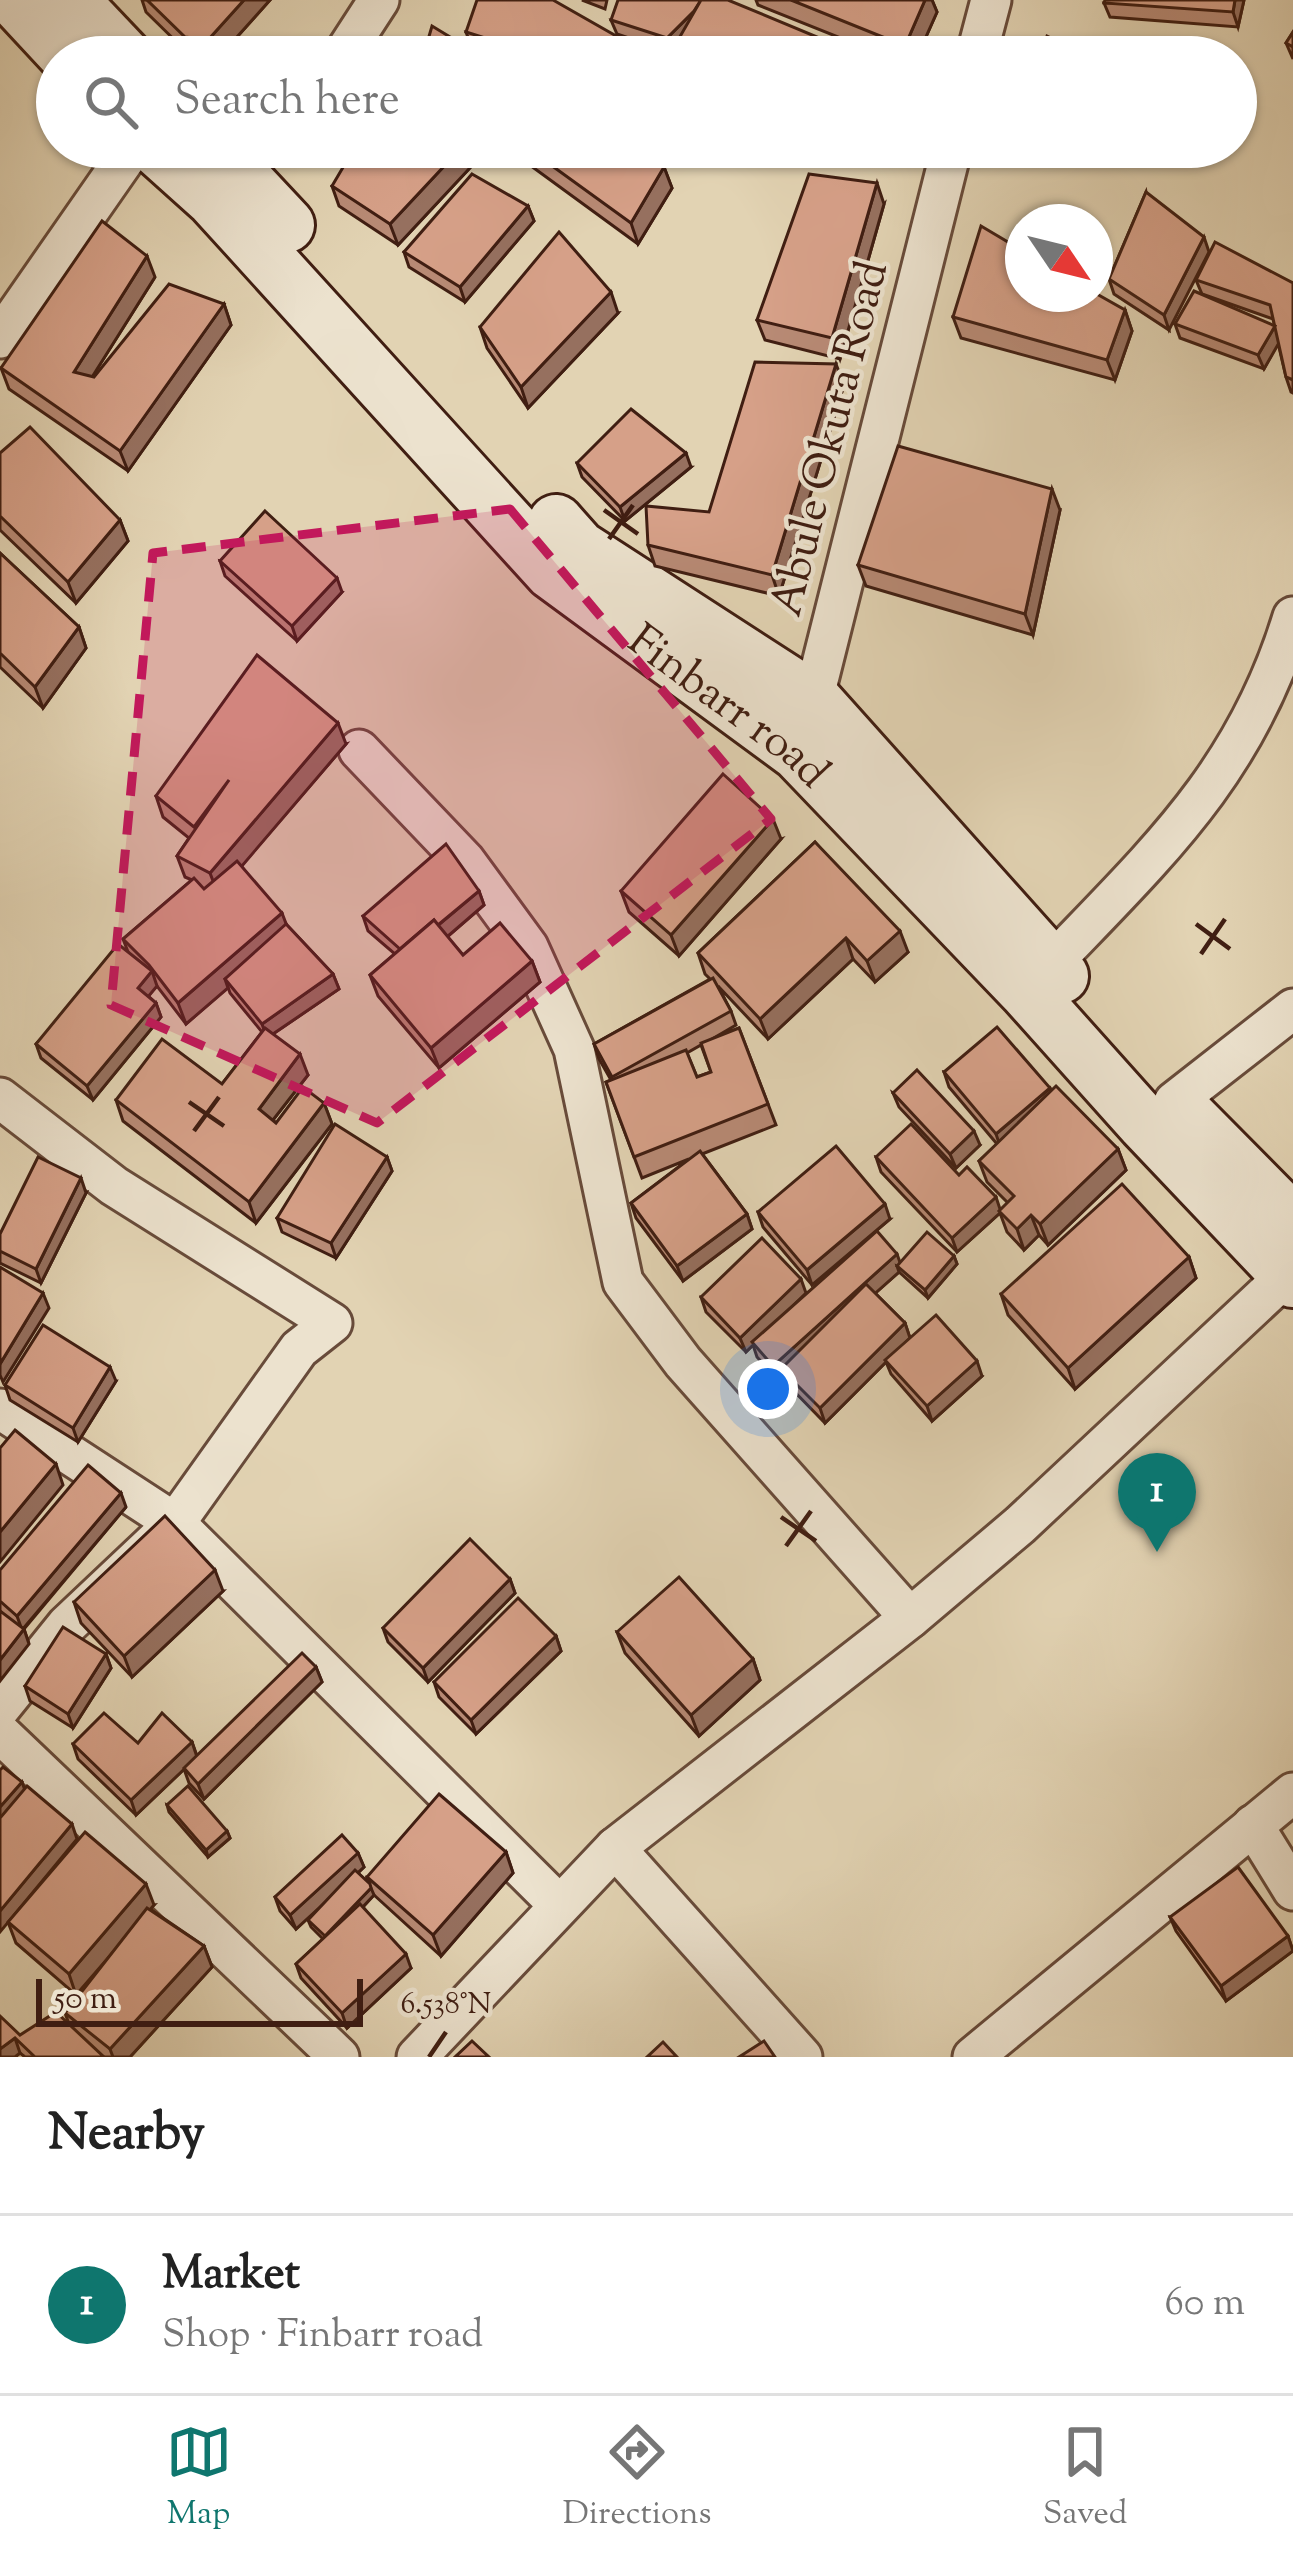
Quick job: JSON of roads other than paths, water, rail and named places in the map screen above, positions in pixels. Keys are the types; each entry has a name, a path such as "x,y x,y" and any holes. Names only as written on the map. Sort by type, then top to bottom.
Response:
{"main road":[{"path":"15,0 48,36"},
{"path":"71,0 105,36"},
{"name":"Finbarr road","path":"178,168 214,200 552,572 798,753 1291,1259"},
{"name":"Finbarr road","path":"249,168 579,548 814,700 1174,1102 1291,1259"}],"street":[{"path":"356,36 379,0"},
{"path":"982,36 991,0"},
{"path":"0,338 118,168"},
{"name":"Abule Okuta Road","path":"798,753 947,168"},
{"path":"1050,965 1184,825 1231,759 1262,701 1293,617"},
{"path":"359,750 464,862 528,947 574,1049 623,1282 697,1378 910,1618"},
{"path":"1174,1102 1293,1009"},
{"path":"0,1099 114,1186 332,1323 299,1349 175,1523 67,1625 0,1708"},
{"path":"417,2057 615,1848 910,1618 1020,1525 1291,1259"},
{"path":"0,1409 175,1523 559,1905"},
{"path":"0,1733 340,2057"},
{"path":"973,2057 1293,1793"},
{"path":"1253,1825 1293,1890"},
{"path":"615,1848 802,2057"}],"place":[{"name":"Market","path":"1157,1552"}]}
